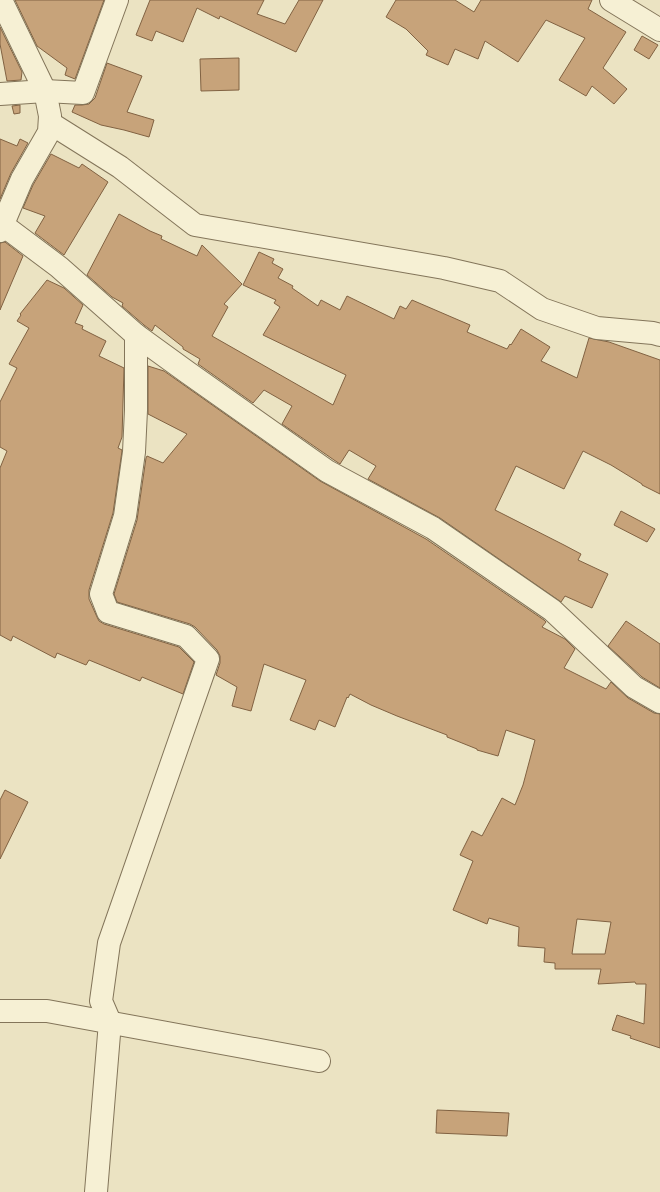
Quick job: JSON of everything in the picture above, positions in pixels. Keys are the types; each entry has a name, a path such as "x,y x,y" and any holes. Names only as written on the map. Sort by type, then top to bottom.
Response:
{"street":[{"path":"1,0 45,91 50,116 49,132 22,178 1,228 59,267 136,334 327,471 433,528 552,610 634,687 660,702"},
{"path":"0,94 45,91 83,92 117,0"},
{"path":"611,0 660,30"},
{"path":"50,123 120,166 195,225 444,268 479,276 500,281 542,309 597,328 653,333 660,335"},
{"path":"96,1192 110,1022 101,1001 109,943 208,659 186,636 108,612 100,594 125,516 134,452 136,417 136,334"},
{"path":"0,1011 47,1011 319,1061"}],"building":[{"path":"15,0 104,0 75,79 65,75 67,68 37,46"},
{"path":"150,0 264,0 257,14 285,24 299,0 323,0 296,52 220,16 219,19 197,8 183,42 156,31 152,41 136,35"},
{"path":"396,0 455,0 474,12 481,0 592,0 588,9 626,32 603,68 627,89 614,104 592,86 586,96 559,80 585,38 546,20 518,62 485,41 478,59 455,49 448,65 426,55 428,51 406,29 386,17"},
{"path":"0,27 22,72 21,80 7,81 0,44"},
{"path":"642,36 658,45 649,59 634,50"},
{"path":"239,58 239,90 201,91 200,59"},
{"path":"107,63 142,76 127,112 154,120 149,137 101,125 72,112 75,105 89,104 95,98"},
{"path":"20,105 20,113 14,114 12,106"},
{"path":"0,139 17,146 20,139 28,143 11,173 0,199"},
{"path":"51,154 79,168 82,164 108,182 64,255 35,233 45,216 23,208 33,185"},
{"path":"119,214 162,236 161,239 197,256 202,245 242,284 224,304 228,307 212,336 333,405 346,375 263,335 280,307 274,303 276,300 243,285 259,252 274,259 272,263 283,269 278,278 293,286 292,288 318,306 321,300 340,310 347,296 394,319 400,306 406,309 412,300 470,325 467,332 507,349 521,329 550,347 541,361 577,378 589,338 609,342 660,360 660,494 642,485 611,465 583,451 564,489 516,466 495,510 581,554 578,560 608,574 592,608 565,596 561,602 440,518 368,479 376,466 349,450 340,464 282,424 292,406 264,390 253,403 198,364 200,359 183,349 183,347 155,325 152,331 144,325 122,306 123,303 112,297 87,275"},
{"path":"5,242 23,256 0,310 0,243"},
{"path":"47,280 64,288 83,305 75,323 83,326 82,329 106,341 99,356 124,368 122,437 118,448 122,451 113,513 89,590 89,599 99,621 104,624 179,647 194,662 183,694 142,677 140,681 89,660 86,665 57,653 55,658 13,636 11,641 0,635 0,468 7,451 0,447 0,402 17,368 9,364 29,328 17,321 21,315 20,314"},
{"path":"148,366 164,371 320,481 426,539 544,620 546,622 542,627 565,639 575,649 564,668 606,689 611,682 628,698 654,713 660,714 660,1048 612,1030 617,1015 644,1024 646,984 636,984 635,982 598,984 601,969 555,969 555,963 544,962 545,948 518,946 519,927 489,918 487,924 453,910 473,861 460,855 472,831 482,836 502,798 515,805 523,785 535,740 506,730 498,756 477,750 447,737 447,735 397,716 350,694 348,698 347,697 335,727 319,720 315,730 290,720 306,680 264,664 251,711 232,706 237,687 216,675 220,663 220,656 217,650 195,627 190,624 117,602 114,594 137,520 146,458 147,456 163,463 187,434 148,414","holes":["577,919 611,922 605,954 572,954"]},
{"path":"621,511 655,529 647,542 614,525"},
{"path":"626,621 660,644 660,688 642,677 608,646"},
{"path":"5,790 28,802 0,859 0,800"},
{"path":"437,1110 509,1113 507,1136 436,1133"}]}
